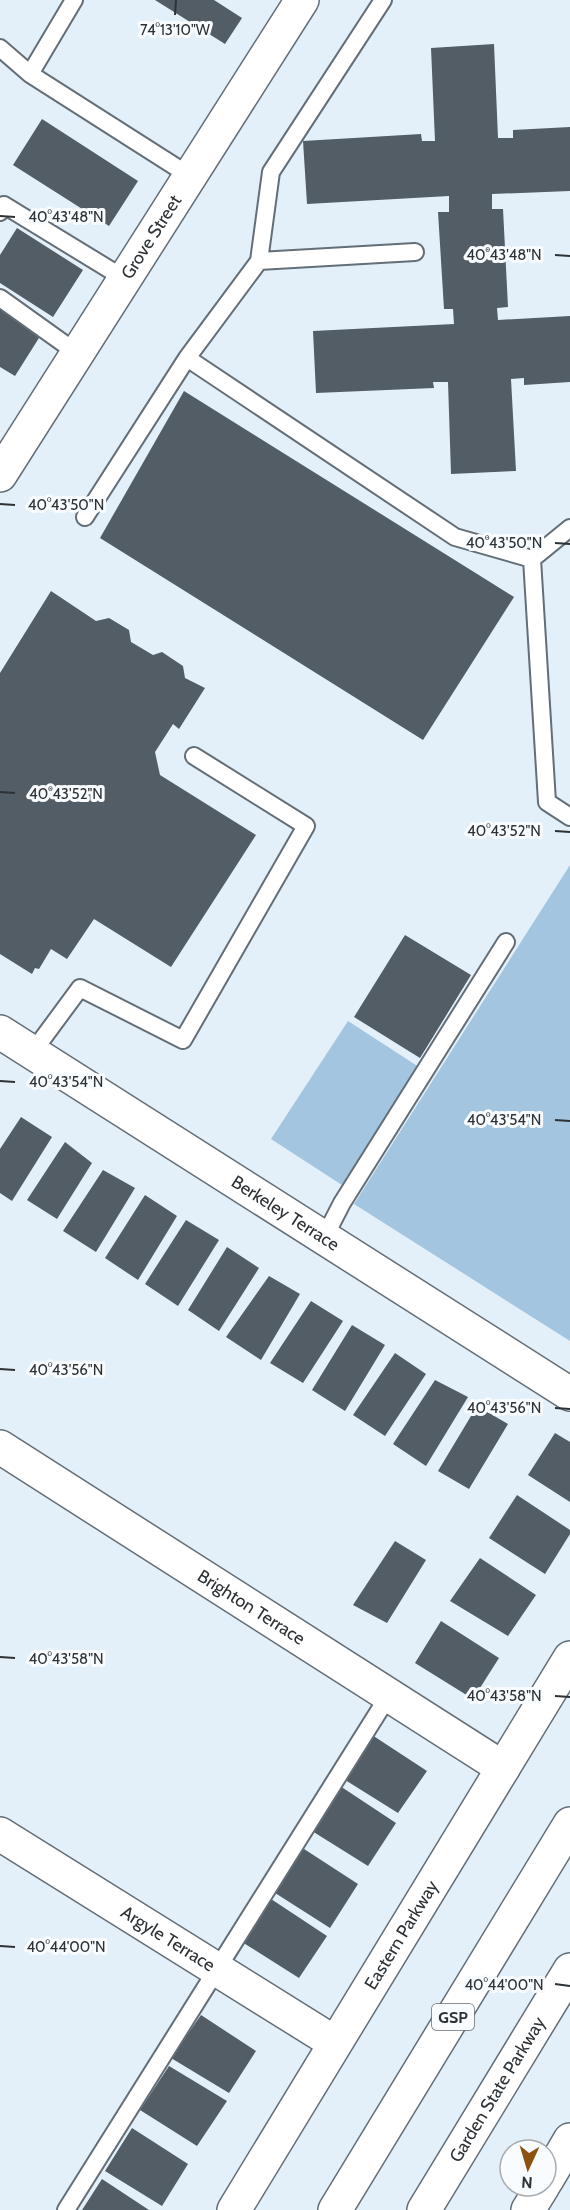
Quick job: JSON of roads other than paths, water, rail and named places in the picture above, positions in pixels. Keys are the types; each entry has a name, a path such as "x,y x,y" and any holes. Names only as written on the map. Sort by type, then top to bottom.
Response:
{"main road":[{"name":"Grove Street","path":"0,475 302,0"},
{"name":"Berkeley Terrace","path":"0,1032 570,1394"},
{"name":"Brighton Terrace","path":"0,1447 503,1768"},
{"name":"Eastern Parkway","path":"234,2210 570,1658"},
{"name":"GSP","path":"335,2210 570,1824"},
{"name":"Argyle Terrace","path":"0,1834 335,2043"},
{"name":"Garden State Parkway","path":"424,2210 570,1970"}],"lane":[{"path":"30,74 74,0"},
{"path":"85,518 187,357 260,261 271,172 383,0"},
{"path":"0,48 30,74 190,176"},
{"path":"0,212 4,205 125,279"},
{"path":"260,261 415,252"},
{"path":"0,298 77,353"},
{"path":"187,357 455,537 532,559"},
{"path":"532,559 570,528"},
{"path":"532,559 547,802 570,817"},
{"path":"32,1053 80,988 183,1040 306,826 194,756"},
{"path":"324,1238 342,1203 506,942"},
{"path":"66,2210 389,1695"}]}
